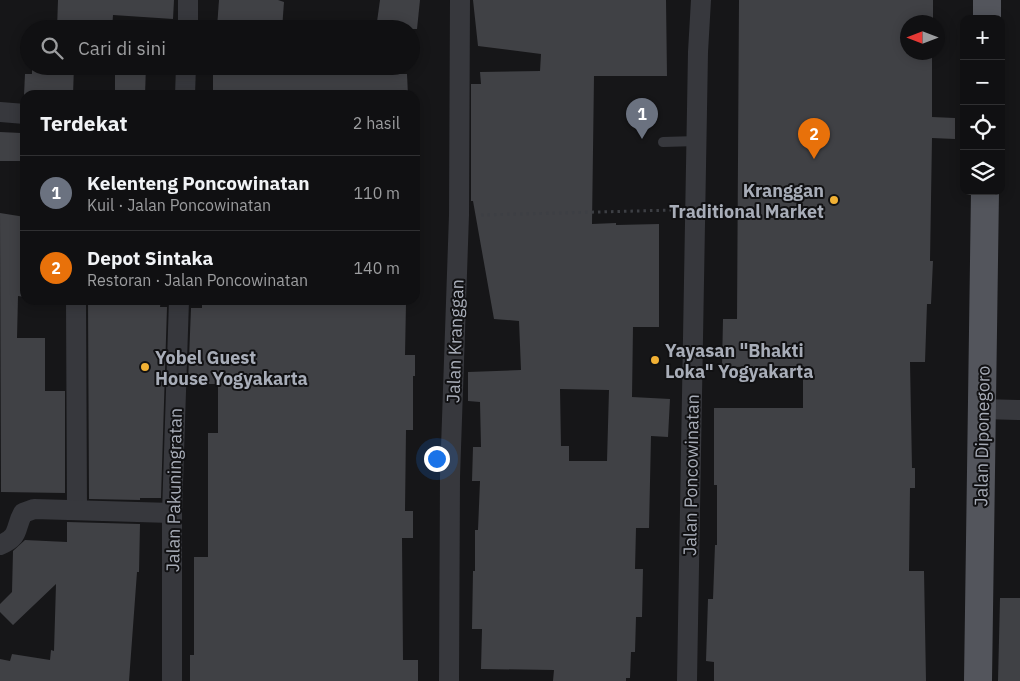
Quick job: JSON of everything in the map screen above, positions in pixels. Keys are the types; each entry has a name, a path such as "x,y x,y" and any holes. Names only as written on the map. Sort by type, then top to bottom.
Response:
{"main road":[{"path":"987,0 987,15"},
{"name":"Jalan Diponegoro","path":"978,681 985,195"}],"street":[{"path":"188,0 188,20"},
{"name":"Jalan Kranggan","path":"449,681 450,477 460,215 460,0"},
{"name":"Jalan Poncowinatan","path":"687,681 695,209 701,0"},
{"path":"185,90 186,75"},
{"path":"0,112 20,114"},
{"path":"76,305 77,510"},
{"name":"Jalan Pakuningratan","path":"172,681 172,513 179,305"},
{"path":"982,410 1020,410"},
{"path":"0,545 11,540 18,532 20,518 28,510 172,513"}],"lane":[{"path":"663,142 697,141"}],"path":[{"path":"460,215 695,209"}],"building":[{"path":"58,0 174,0 173,19 113,15 113,20 57,20"},
{"path":"219,0 278,0 284,2 283,20 218,20"},
{"path":"380,0 420,0 418,20 377,20"},
{"path":"473,0 666,0 667,76 594,76 592,224 659,224 659,327 633,327 632,397 670,399 668,437 651,436 649,528 636,528 635,569 643,569 642,617 636,617 635,652 631,652 630,678 626,678 626,681 553,681 554,670 481,669 482,629 472,629 475,530 478,530 480,481 472,481 473,447 481,447 480,402 468,401 468,372 521,370 519,321 494,319 473,201 471,201 471,84 481,84 480,72 540,71 541,54 478,46","holes":["560,389 609,390 607,461 569,461 569,446 561,446"]},
{"path":"739,0 933,0 933,15 900,15 900,60 932,60 932,117 955,118 955,139 932,138 930,261 933,261 931,304 927,304 925,362 910,362 912,468 915,468 915,488 910,488 909,571 924,571 926,681 714,681 714,662 706,661 708,599 713,599 715,545 717,545 717,485 714,485 714,408 803,408 803,366 722,367 723,319 737,319"},
{"path":"25,75 74,75 73,90 24,90"},
{"path":"115,75 146,75 145,90 115,90"},
{"path":"213,75 407,75 408,90 213,90"},
{"path":"0,132 20,133 20,161 0,161"},
{"path":"0,213 20,216 20,296 18,296 17,338 45,338 45,391 65,391 65,493 1,492"},
{"path":"88,305 160,305 160,307 167,307 161,498 140,498 140,500 89,499"},
{"path":"202,305 406,305 405,355 415,355 415,376 413,376 413,430 406,430 405,511 413,511 413,538 402,538 403,660 418,660 418,681 190,681 190,655 194,655 194,557 208,557 208,433 218,433 218,384 188,384 191,308 202,308"},
{"path":"67,522 140,524 139,572 137,572 129,681 0,681 0,659 10,661 12,654 50,660 51,650 54,651 56,584 13,625 0,612 0,604 12,592 13,551 25,540 67,542"},
{"path":"1000,598 1020,598 1020,681 998,681"}],"place":[{"name":"Kelenteng Poncowinatan","path":"642,139"},
{"name":"Depot Sintaka","path":"814,159"},
{"name":"Kranggan Traditional Market","path":"834,200"},
{"name":"Yayasan \"Bhakti Loka\" Yogyakarta","path":"655,360"},
{"name":"Yobel Guest House Yogyakarta","path":"145,367"}]}
